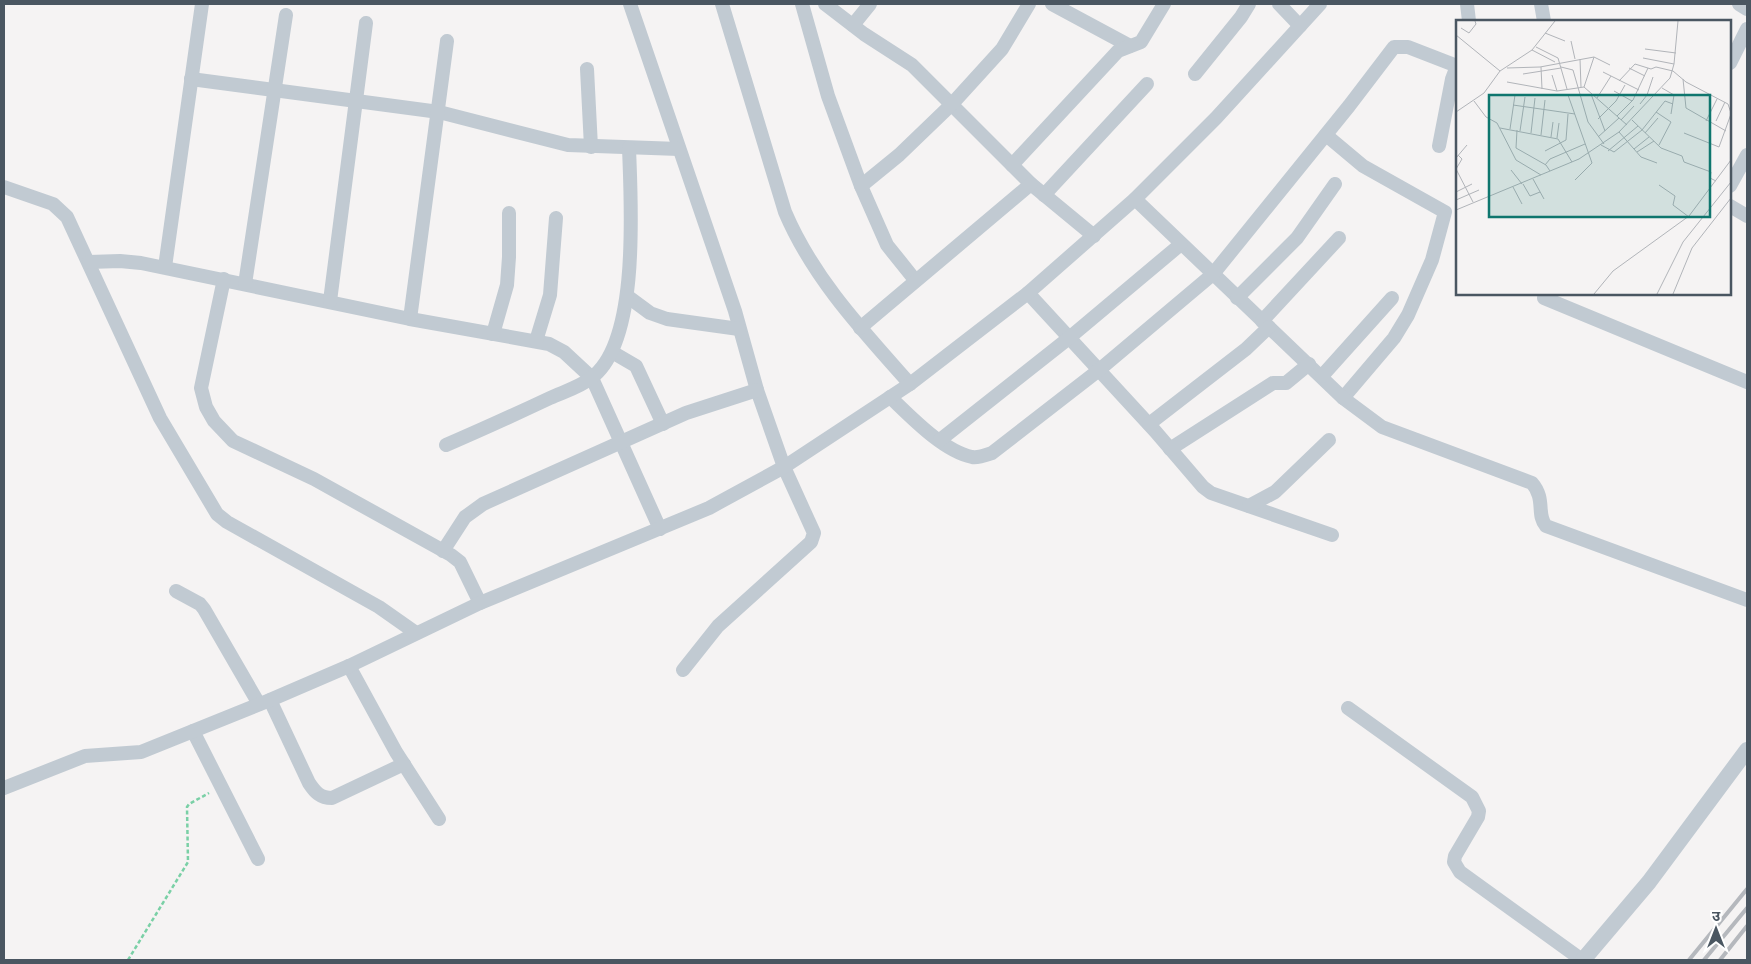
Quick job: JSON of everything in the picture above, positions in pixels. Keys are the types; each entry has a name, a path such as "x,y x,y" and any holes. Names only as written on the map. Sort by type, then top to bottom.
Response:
{"street":[{"path":"165,267 202,4"},
{"path":"630,4 739,329 757,390 784,468 811,525 813,537 718,626 683,670"},
{"path":"722,4 785,212 812,265 860,328 910,384"},
{"path":"802,4 828,96 861,186 887,245 915,280"},
{"path":"825,4 852,25 912,65 1031,184 1094,236"},
{"path":"852,25 870,4"},
{"path":"861,186 899,155 952,104 1002,49 1029,4"},
{"path":"1052,4 1130,46"},
{"path":"1012,165 1118,51 1141,42 1164,4"},
{"path":"1195,74 1241,17 1249,4"},
{"path":"1279,4 1300,26"},
{"path":"4,788 85,756 141,752 265,702 349,666 480,603 660,530 709,508 784,468 910,384 1028,293 1094,236 1135,199 1216,118 1320,4"},
{"path":"1467,4 1469,20"},
{"path":"1541,4 1544,20"},
{"path":"1738,4 1747,9"},
{"path":"244,284 286,14"},
{"path":"330,301 366,23"},
{"path":"1731,61 1747,29"},
{"path":"410,319 447,41"},
{"path":"890,397 928,433 940,440 973,457 992,453 1099,370 1213,274 1326,135 1394,47 1403,46 1456,66"},
{"path":"1439,146 1452,79 1456,69"},
{"path":"586,70 591,147"},
{"path":"191,79 439,112 568,145 679,149"},
{"path":"1044,195 1147,84"},
{"path":"1326,135 1363,166 1445,212 1432,260 1408,315 1394,338 1343,398"},
{"path":"446,445 592,378 612,352 619,336 627,296 630,148"},
{"path":"1731,184 1747,155"},
{"path":"860,328 1031,184"},
{"path":"1237,298 1296,238 1335,184"},
{"path":"4,186 38,198 60,210 67,217 160,418 217,514 227,522 379,607 416,633"},
{"path":"1135,199 1343,398 1382,426 1532,483 1542,500 1541,518 1546,526 1747,600"},
{"path":"1731,207 1747,216"},
{"path":"493,334 507,286 510,256 509,213"},
{"path":"536,341 550,295 556,218"},
{"path":"1149,424 1246,349 1339,238"},
{"path":"940,440 1069,338 1181,244"},
{"path":"89,262 131,261 165,267 410,319 536,341 564,352 592,378 660,530"},
{"path":"224,280 201,388 206,407 214,421 233,441 314,479 460,562 480,603"},
{"path":"1028,293 1149,424 1203,487 1211,493 1332,535"},
{"path":"627,296 650,313 667,319 739,329"},
{"path":"1322,376 1392,298"},
{"path":"1544,298 1747,382"},
{"path":"612,352 630,361 641,373 663,424"},
{"path":"1170,449 1273,383 1286,383 1309,364"},
{"path":"443,551 465,517 482,504 698,409 757,390"},
{"path":"1249,506 1275,492 1328,440"},
{"path":"176,591 200,604 204,609 265,702 316,793 325,798 332,798 404,764"},
{"path":"349,666 404,764 439,819"},
{"path":"1348,708 1472,797 1479,811 1478,817 1455,856 1456,866 1460,872 1583,960 1650,882 1747,750"},
{"path":"193,731 258,858"}],"path":[{"path":"128,960 188,862 188,804 222,787"}],"railway":[{"path":"1689,960 1747,889"},
{"path":"1704,960 1747,908"},
{"path":"1720,960 1747,926"}]}
